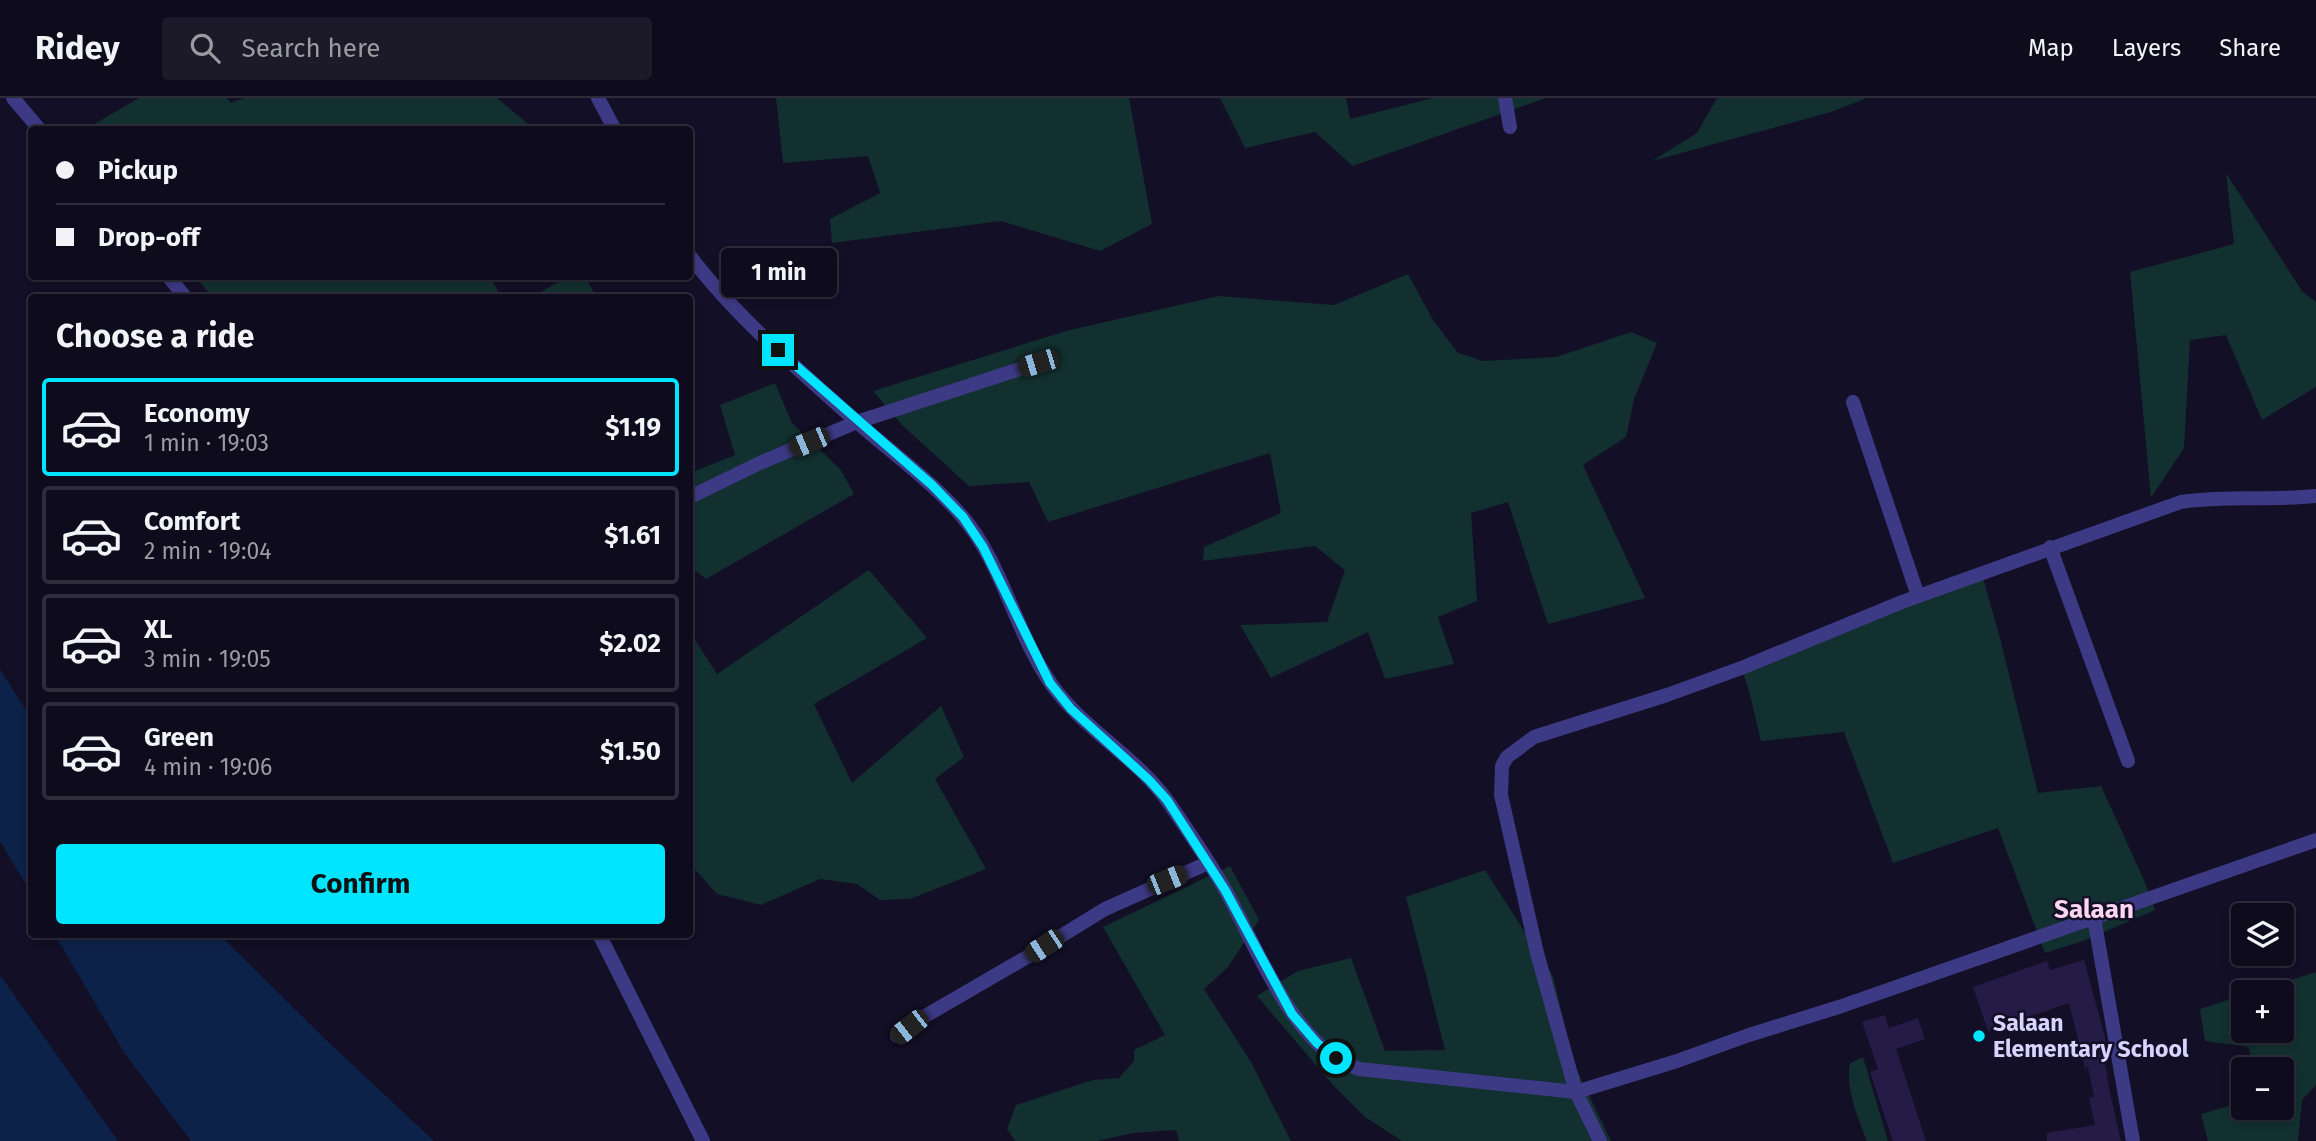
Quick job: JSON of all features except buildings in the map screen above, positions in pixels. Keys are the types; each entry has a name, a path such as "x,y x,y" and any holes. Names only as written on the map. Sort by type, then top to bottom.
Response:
{"street":[{"path":"13,98 37,126"},
{"path":"598,98 613,126"},
{"path":"1505,98 1510,127"},
{"path":"693,259 761,335 932,485 963,517 983,547 1050,683 1071,709 1149,780 1167,800 1225,890 1292,1014 1317,1043 1336,1058 1359,1069 1576,1092 1677,1061 2316,840"},
{"path":"171,280 183,294"},
{"path":"693,496 857,422 1038,363"},
{"path":"1853,402 1918,596"},
{"path":"1600,1141 1576,1092 1537,953 1501,795 1502,766 1507,757 1534,737 1693,686 1918,596 2181,502 2210,497 2291,499 2316,496"},
{"path":"2050,547 2128,761"},
{"path":"897,1036 920,1019 1105,909 1208,863"},
{"path":"2094,918 2133,1141"},
{"path":"601,938 703,1141"}],"green space":[{"path":"139,98 227,98 231,103 244,98 497,98 531,126 91,126"},
{"path":"776,98 1129,98 1152,224 1100,251 1001,221 832,243 830,219 880,193 868,156 783,163"},
{"path":"1220,98 1346,98 1350,119 1433,98 1546,98 1353,166 1315,132 1245,148"},
{"path":"1717,98 1867,98 1831,112 1652,161 1697,133"},
{"path":"2226,173 2302,291 2316,302 2316,387 2262,420 2226,335 2190,340 2184,448 2151,498 2130,272 2234,244"},
{"path":"1408,274 1433,320 1458,353 1483,361 1556,357 1631,332 1657,343 1634,399 1626,437 1583,465 1645,598 1548,624 1508,502 1471,513 1477,601 1438,617 1454,664 1385,679 1368,632 1271,678 1240,625 1327,622 1345,570 1315,546 1203,561 1204,547 1281,513 1270,453 1048,522 1029,482 969,486 902,425 873,391 1066,331 1218,296 1334,305"},
{"path":"198,280 492,280 499,294 210,294"},
{"path":"562,280 588,280 594,294 537,294"},
{"path":"775,383 792,423 841,470 854,494 706,579 693,568 693,472 735,455 720,405"},
{"path":"869,570 927,638 814,704 852,783 941,706 964,757 935,779 986,869 910,899 880,900 857,884 820,879 761,905 717,894 693,867 693,637 717,674"},
{"path":"1981,571 2038,793 2101,786 2155,910 2083,941 2045,953 1998,828 1893,863 1844,732 1761,741 1740,664"},
{"path":"1230,866 1259,920 1228,967 1204,989 1251,1062 1291,1141 1179,1141 1176,1130 1133,1133 1097,1141 1015,1141 1007,1129 1016,1105 1093,1080 1119,1078 1134,1061 1134,1050 1165,1035 1103,927"},
{"path":"1485,870 1553,976 1574,1064 1611,1141 1402,1141 1365,1117 1333,1085 1257,996 1298,971 1351,958 1385,1051 1445,1050 1406,897"},
{"path":"2316,972 2316,1085 2302,1100 2298,1141 2208,1141 2201,1114 2231,1105 2231,1120 2294,1120 2294,1057 2251,1057 2249,1047 2205,1041 2200,1009 2231,999 2231,1043 2294,1043 2294,980 2291,980"},
{"path":"1863,1057 1888,1141 1867,1141 1853,1103 1849,1082 1850,1063"}],"water":[{"path":"0,669 28,713 28,888 0,841"},
{"path":"57,938 223,938 434,1141 191,1141 125,1054"},
{"path":"0,975 118,1141 0,1141"}],"place":[{"name":"Salaan Elementary School","path":"1979,1036"}],"district":[{"name":"Salaan","path":"2094,909"}],"route":[{"path":"778,350 932,485 963,517 983,547 1050,683 1071,709 1149,780 1167,800 1225,890 1292,1014 1317,1043 1336,1058"}]}
